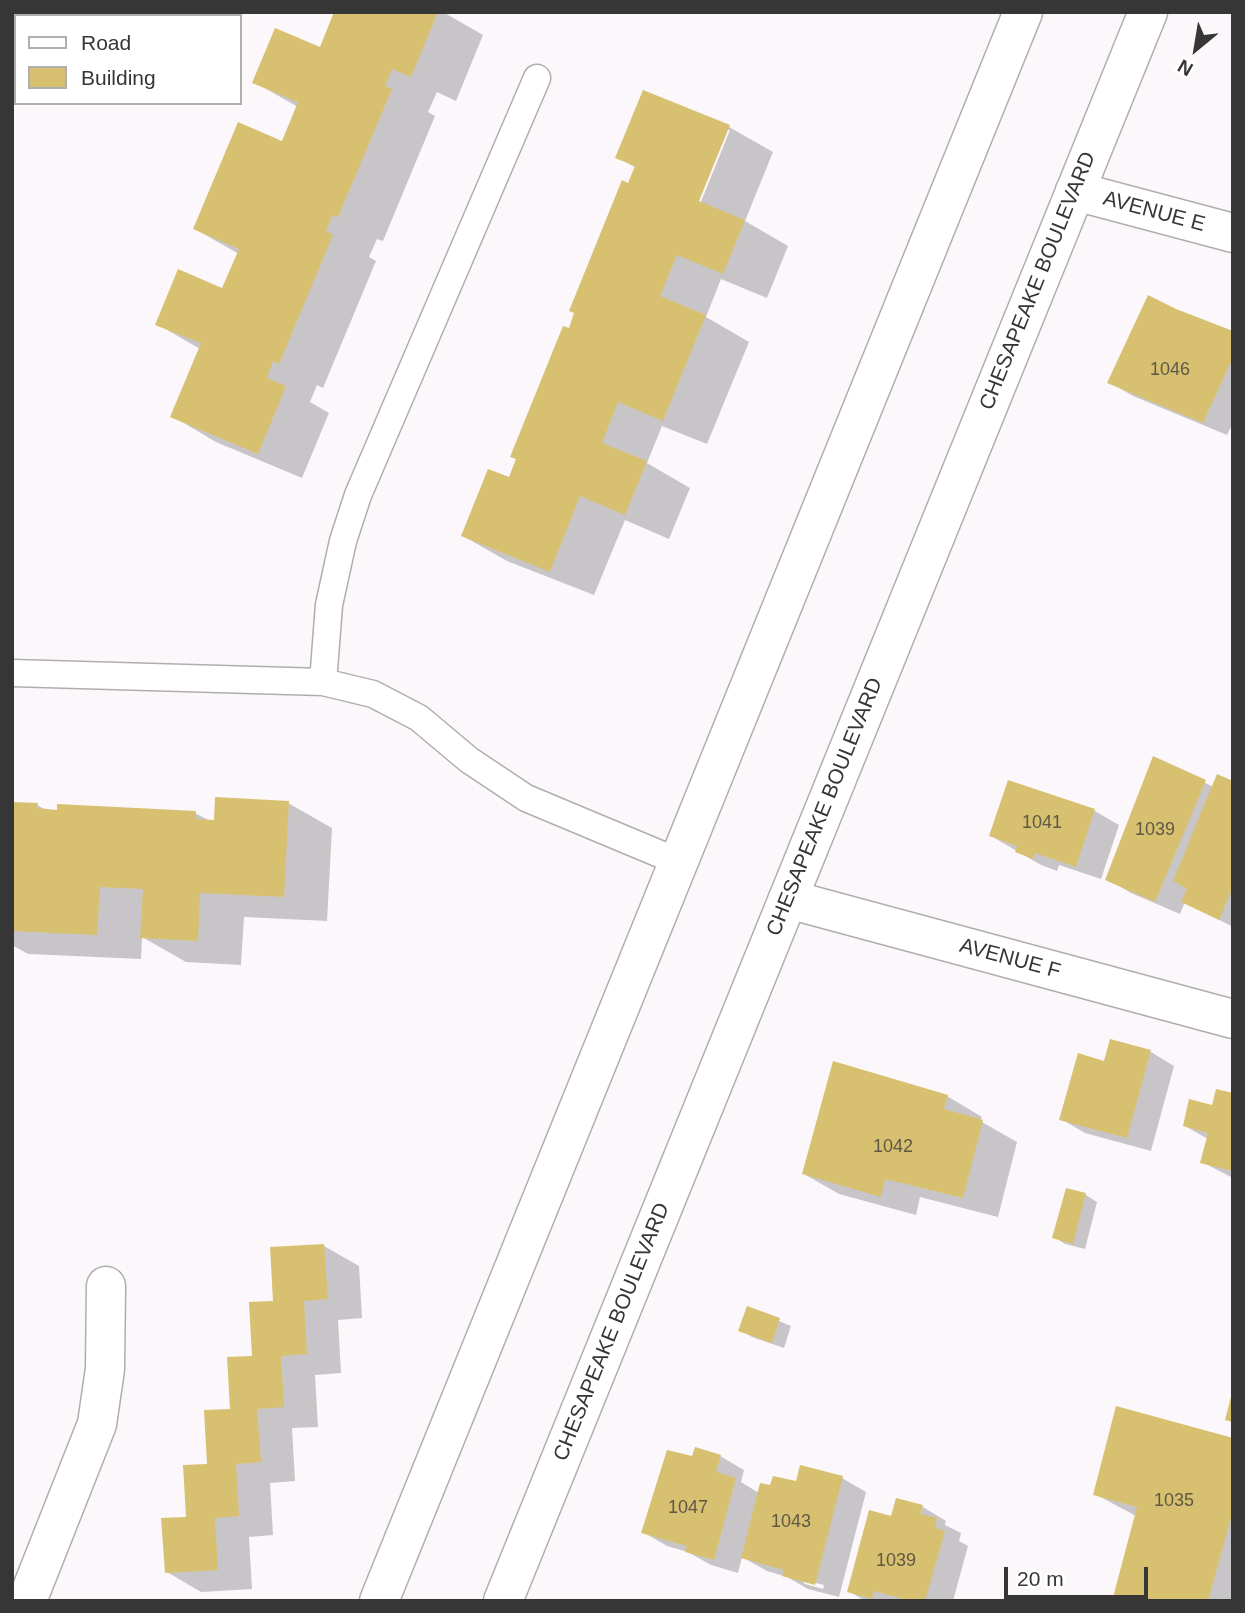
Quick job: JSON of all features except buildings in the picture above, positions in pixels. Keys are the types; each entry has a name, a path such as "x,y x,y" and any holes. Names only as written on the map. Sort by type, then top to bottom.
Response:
{"main road":[{"path":"379,1601 1023,12"},
{"name":"CHESAPEAKE BOULEVARD","path":"503,1601 1148,12"},
{"name":"AVENUE E","path":"1075,191 1233,233"},
{"name":"AVENUE F","path":"788,899 1233,1019"},
{"path":"27,1601 97,1424 105,1369 106,1286"}],"lane":[{"path":"323,682 329,605 343,541 358,495 537,78"},
{"path":"12,673 323,682 373,694 419,718 469,760 526,798 679,862"}]}
